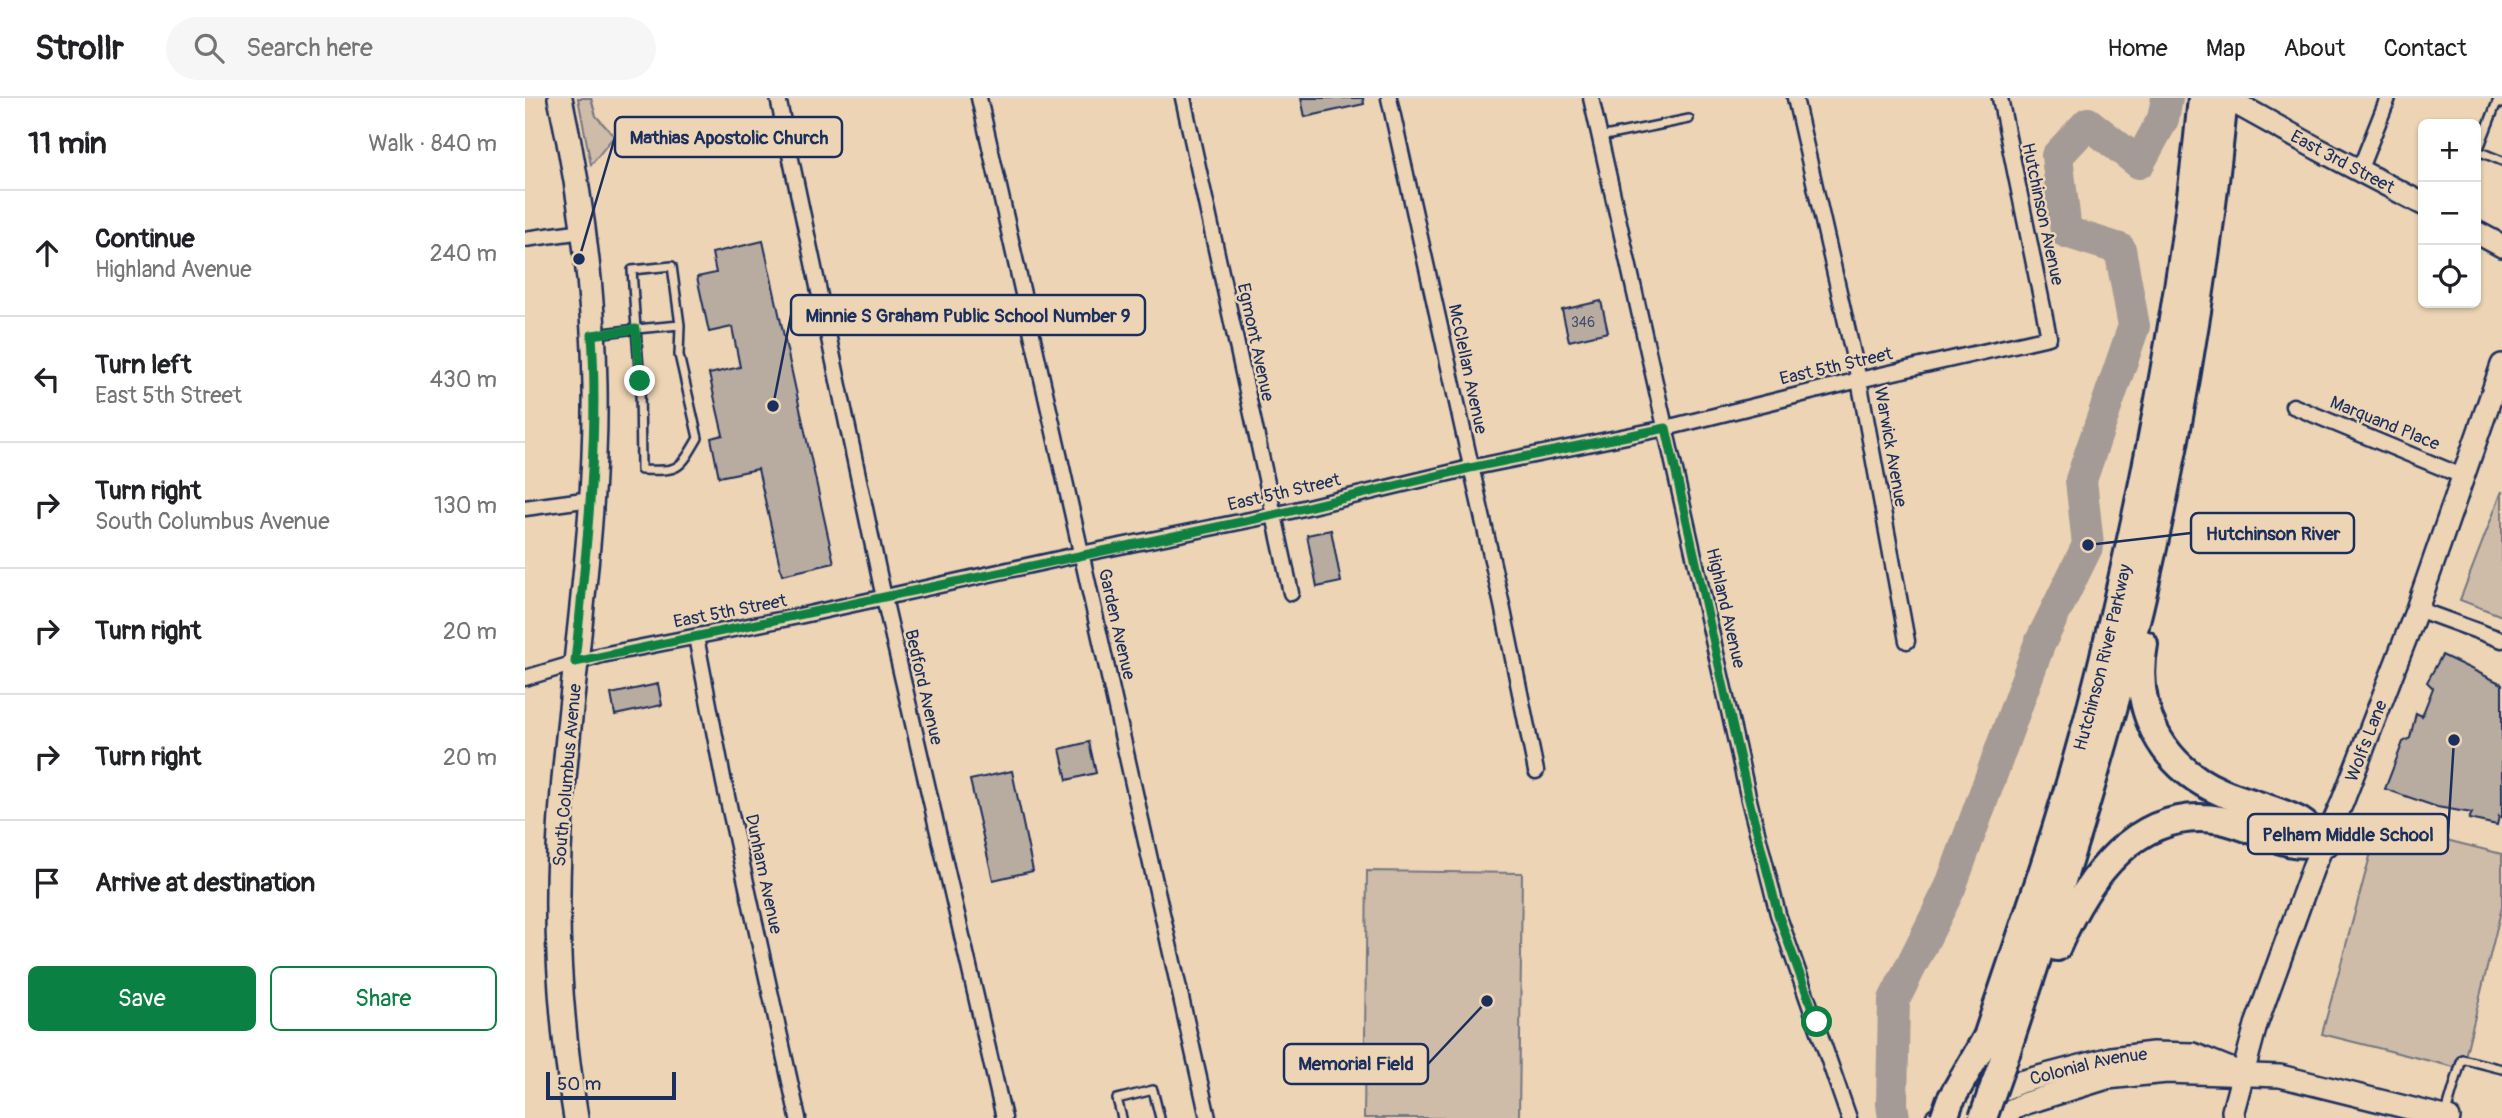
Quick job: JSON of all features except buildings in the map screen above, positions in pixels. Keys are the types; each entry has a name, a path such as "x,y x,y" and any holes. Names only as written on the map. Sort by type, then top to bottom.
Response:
{"highway":[{"name":"Hutchinson River Parkway","path":"1983,1118 1997,1043 2103,663 2125,569 2155,425 2177,299 2202,98"},
{"name":"Hutchinson River Parkway","path":"1958,1118 1997,1043 2019,1013 2086,807 2151,558 2195,322 2225,98"},
{"path":"2151,558 2147,630 2140,678 2146,709 2160,740 2177,763 2203,783 2230,796 2300,821 2326,842"},
{"path":"2019,1013 2090,885 2112,858 2147,832 2176,821 2210,819 2239,824 2294,843 2326,842"},
{"path":"1944,1118 1950,1101 1997,1043"}],"main road":[{"name":"South Columbus Avenue","path":"560,98 583,231 595,385 591,499 563,791 558,896 561,981 576,1118"}],"street":[{"name":"Bedford Avenue","path":"778,98 884,598 1004,1118"},
{"name":"Garden Avenue","path":"979,98 1208,1118"},
{"name":"Egmont Avenue","path":"1183,98 1291,593"},
{"name":"McClellan Avenue","path":"1389,98 1537,771"},
{"name":"Highland Avenue","path":"1591,98 1749,800 1778,914 1849,1118"},
{"name":"Warwick Avenue","path":"1795,98 1859,380 1907,640"},
{"name":"Hutchinson Avenue","path":"2000,98 2049,337"},
{"name":"East 3rd Street","path":"2225,98 2418,201"},
{"path":"2359,171 2388,98"},
{"path":"525,239 583,231"},
{"path":"2481,235 2502,246"},
{"name":"East 5th Street","path":"525,678 575,662 1274,515 1470,468 1666,428 2049,337"},
{"name":"Wolfs Lane","path":"2234,1118 2233,1111 2245,1075 2256,1025 2314,865 2326,842 2417,609 2502,365"},
{"name":"Marquand Place","path":"2293,406 2462,476"},
{"path":"525,508 591,499"},
{"path":"2417,609 2502,640"},
{"name":"Dunham Avenue","path":"696,637 724,783 798,1118"},
{"name":"Colonial Avenue","path":"1937,1118 2020,1082 2111,1058 2153,1053 2193,1054 2245,1075"},
{"name":"Colonial Avenue","path":"1994,1118 2026,1103 2107,1078 2167,1073 2280,1076 2447,1118"}],"lane":[{"path":"2481,144 2497,102 2502,104"},
{"path":"1600,137 1689,119"},
{"path":"2481,155 2502,162"},
{"path":"672,266 680,325 679,355 698,438 683,464 667,471 641,470 640,381 636,329 632,270 672,266"},
{"path":"592,335 680,325"},
{"path":"2447,1118 2462,1059 2502,1069"},
{"path":"1122,1118 1118,1098 1153,1090 1160,1118"}],"shaded area":[{"path":"578,98 591,98 596,116 614,136 591,165"},
{"path":"2502,491 2502,616 2460,600"},
{"path":"2379,823 2502,854 2502,907 2462,1069 2322,1034"},
{"path":"1367,871 1522,873 1519,1118 1364,1118"}],"waterway":[{"path":"1894,1118 1894,1000 1950,888 2039,645 2088,545 2081,480 2134,326 2120,249 2066,232 2057,156 2088,123 2139,163 2163,119 2167,98"}],"place":[{"name":"Mathias Apostolic Church","path":"579,259"},
{"name":"Minnie S Graham Public School Number 9","path":"773,406"},
{"name":"Hutchinson River","path":"2088,545"},
{"name":"Pelham Middle School","path":"2454,740"},
{"name":"Memorial Field","path":"1487,1001"}],"route":[{"path":"640,381 636,329 592,335 595,385 591,499 575,662 799,617 1081,554 1274,515 1470,468 1666,428 1749,800 1778,914 1817,1022"}]}
